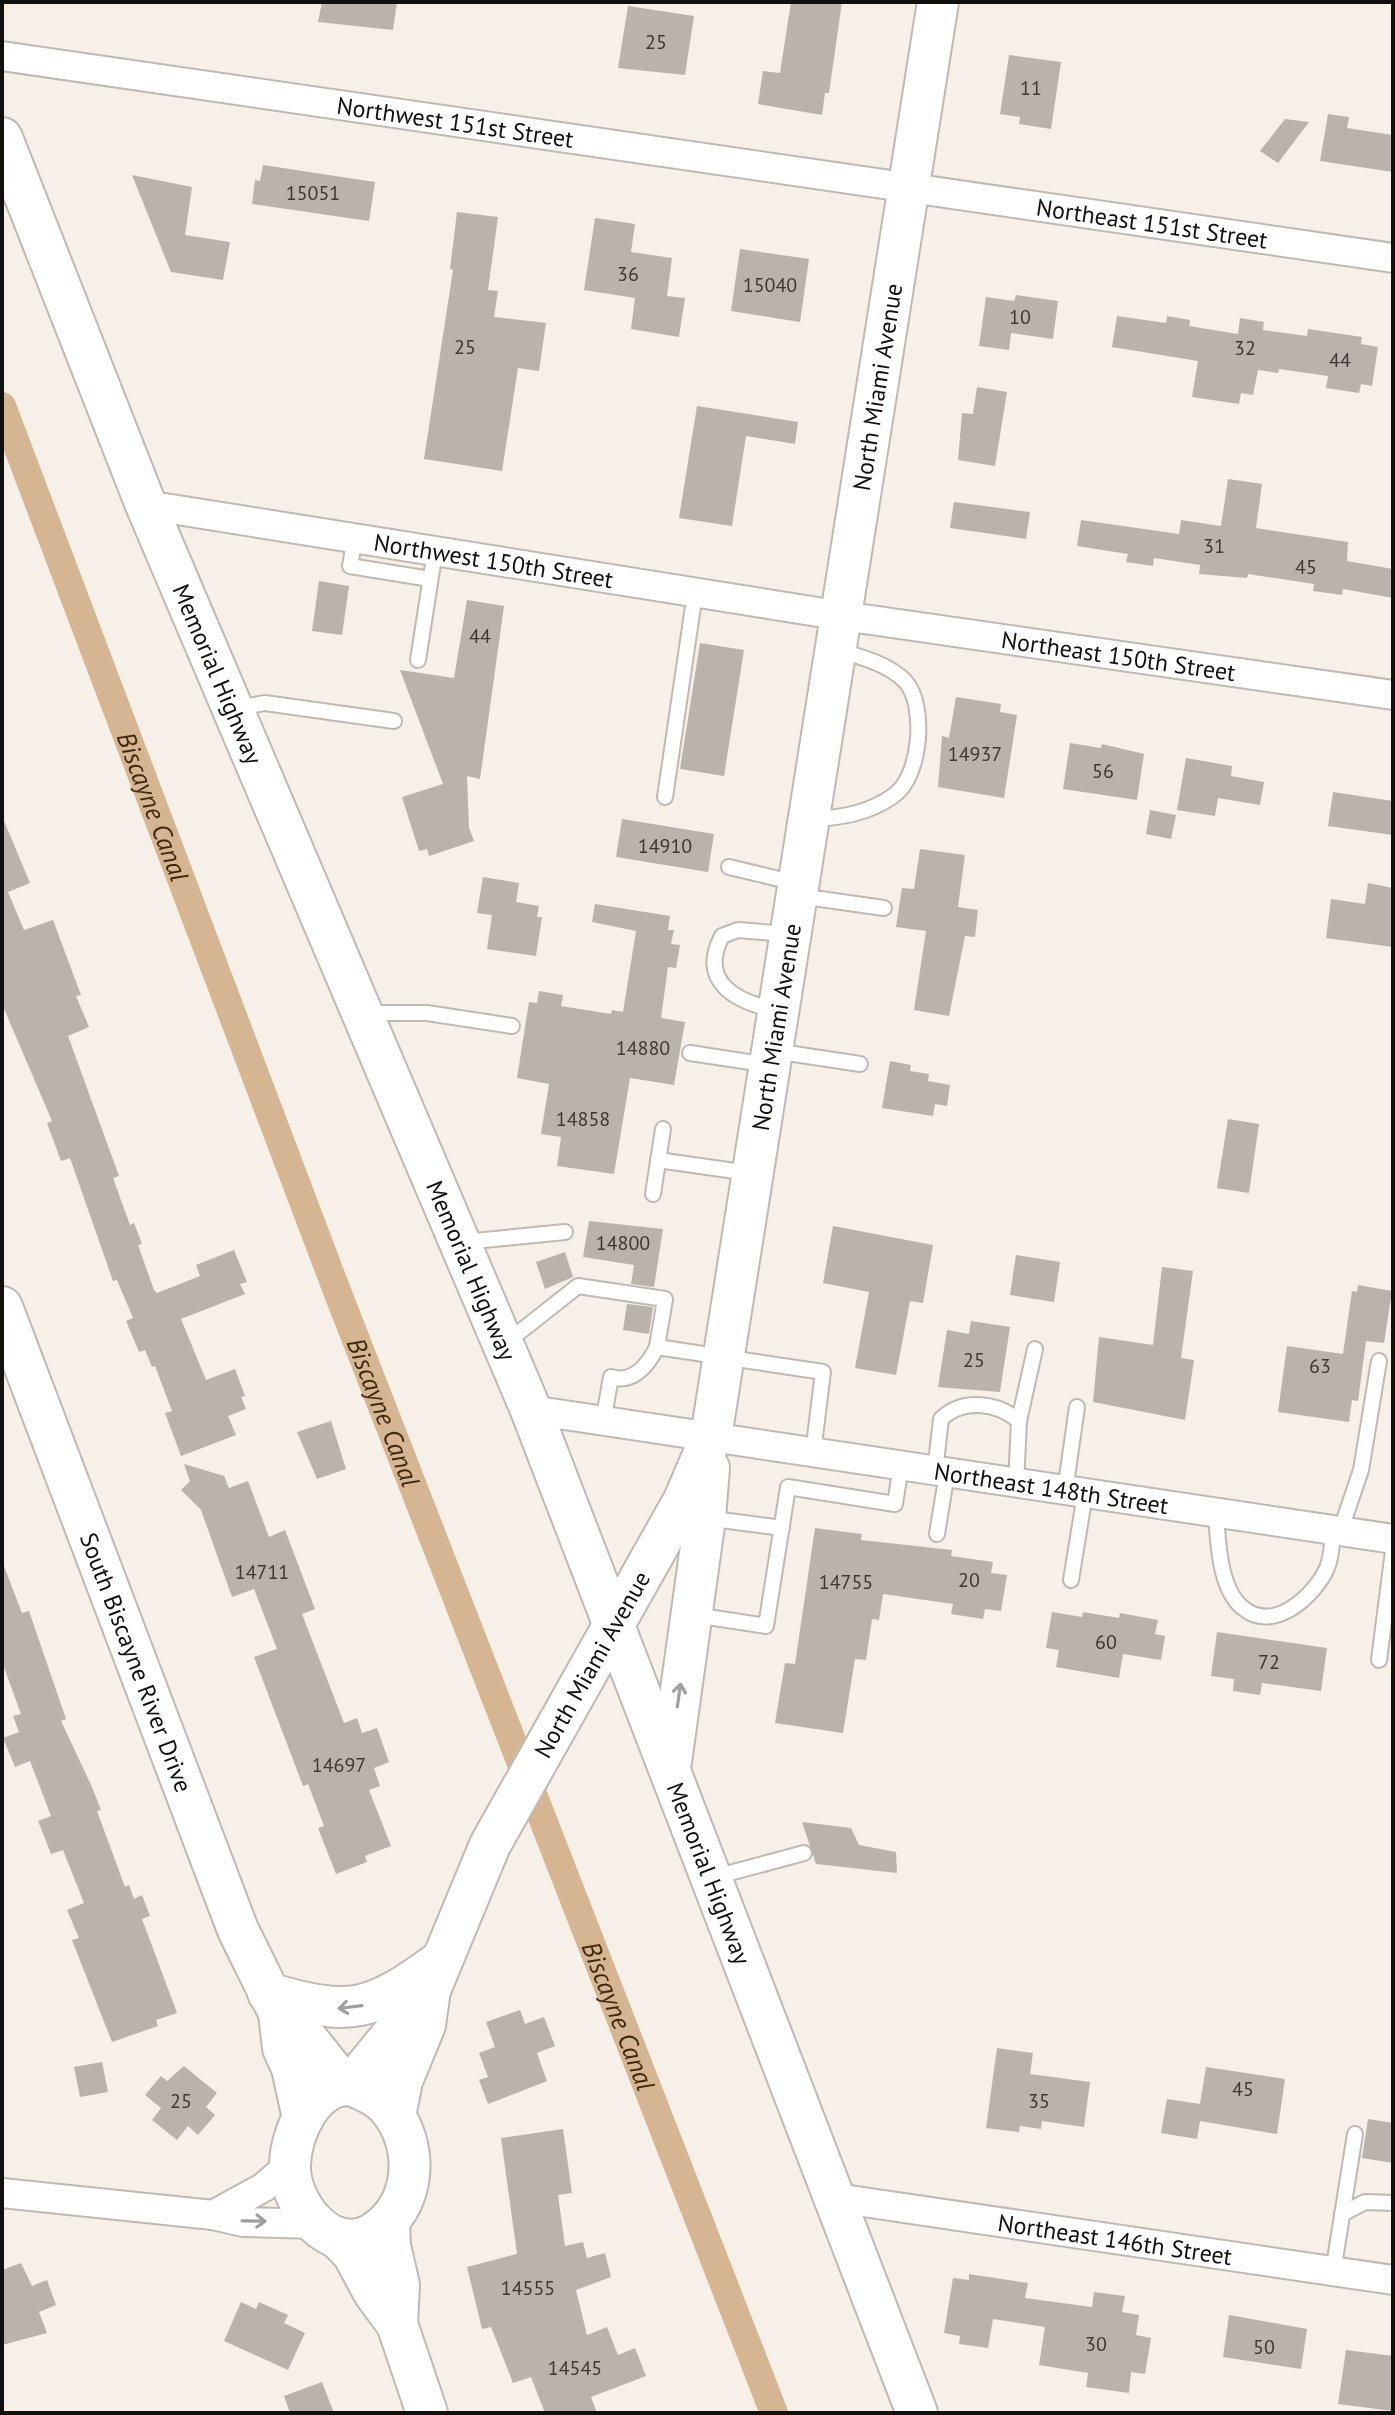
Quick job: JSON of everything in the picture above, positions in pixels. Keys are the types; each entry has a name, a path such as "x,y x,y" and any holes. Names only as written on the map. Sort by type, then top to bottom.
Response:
{"street":[{"name":"North Miami Avenue","path":"395,2116 402,2081 425,2025 436,1975 490,1845 684,1500 711,1437 938,2"},
{"name":"Northwest 151st Street","path":"2,56 910,186"},
{"name":"Memorial Highway","path":"2,138 146,505 531,1410 917,2413"},
{"name":"Northeast 151st Street","path":"910,186 1393,258"},
{"name":"Northwest 150th Street","path":"146,505 695,593 840,633"},
{"name":"Northeast 150th Street","path":"840,633 1393,695"},
{"name":"South Biscayne River Drive","path":"2,1307 238,1930 274,2003 303,2118"},
{"name":"Northeast 148th Street","path":"531,1410 1393,1539"},
{"path":"669,1773 705,1518 711,1437"},
{"name":"North Miami Avenue","path":"348,2085 436,1975"},
{"path":"274,2003 356,2008 436,1975"},
{"name":"South Biscayne River Drive","path":"274,2003 348,2085"},
{"path":"2,2193 213,2215 243,2222 326,2231 365,2238 389,2221 403,2200 410,2166 406,2140 395,2116 376,2097 348,2085 324,2093 303,2118 290,2164 297,2195 326,2231 353,2254 374,2293 397,2324 427,2413"},
{"path":"213,2215 264,2187 290,2164"},
{"name":"Northeast 146th Street","path":"836,2198 1393,2280"},
{"path":"389,2221 390,2246 399,2285 397,2324"}],"lane":[{"path":"355,538 350,566 430,579"},
{"path":"418,660 435,551"},
{"path":"665,797 695,593"},
{"path":"810,820 856,815 896,795 909,778 917,754 914,700 906,682 840,633"},
{"path":"233,709 265,703 394,721"},
{"path":"729,867 799,890 884,908"},
{"path":"780,1011 737,998 721,984 713,959 722,936 738,930 792,935"},
{"path":"362,1013 427,1013 512,1026"},
{"path":"690,1053 860,1064"},
{"path":"653,1194 663,1129"},
{"path":"658,1160 754,1174"},
{"path":"460,1242 565,1232"},
{"path":"503,1345 578,1286 665,1299 657,1347 648,1366 627,1379 611,1377 603,1422"},
{"path":"657,1347 823,1372 813,1453"},
{"path":"1016,1484 1019,1421 1035,1349"},
{"path":"1216,1514 1218,1540 1231,1593 1242,1608 1253,1614 1268,1616 1288,1612 1317,1587 1328,1565 1336,1531 1361,1470 1379,1361"},
{"path":"937,1534 941,1419 959,1405 998,1409 1019,1421"},
{"path":"1071,1580 1077,1407"},
{"path":"691,1614 766,1626 788,1487 895,1504 901,1466"},
{"path":"705,1518 782,1528"},
{"path":"1379,1660 1393,1551"},
{"path":"710,1878 804,1853"},
{"path":"1333,2272 1355,2134"},
{"path":"1342,2214 1365,2202 1393,2203"}],"building":[{"path":"322,2 397,2 393,30 318,22"},
{"path":"791,2 842,2 829,93 825,93 822,115 758,104 763,71 780,73"},
{"path":"628,6 694,16 685,75 618,68"},
{"path":"1009,55 1061,62 1051,129 1019,124 1020,117 1000,114"},
{"path":"1328,114 1349,117 1347,128 1393,135 1393,172 1320,161"},
{"path":"1285,119 1309,122 1278,163 1260,151"},
{"path":"263,165 375,182 369,221 252,204 255,180 260,181"},
{"path":"132,175 192,187 185,235 230,242 223,280 171,272"},
{"path":"457,212 498,217 488,290 498,291 494,317 546,323 539,371 518,368 502,471 424,459 453,270 450,269"},
{"path":"595,218 635,224 631,252 672,258 667,296 685,298 679,337 631,329 635,298 584,290"},
{"path":"740,249 809,259 800,322 731,311"},
{"path":"1016,295 1058,301 1053,339 1011,333 1009,350 979,346 986,297 1014,301"},
{"path":"1117,316 1166,323 1167,316 1190,320 1189,326 1238,334 1240,318 1264,322 1263,330 1307,336 1308,329 1362,337 1361,344 1378,347 1372,386 1361,384 1359,393 1326,388 1328,376 1279,369 1278,373 1258,370 1253,395 1241,393 1239,404 1192,397 1198,361 1112,347"},
{"path":"977,387 1007,392 995,466 958,460 962,413 973,414"},
{"path":"697,406 798,422 795,444 746,436 732,526 679,518"},
{"path":"1228,479 1262,484 1256,528 1348,542 1347,561 1393,569 1393,598 1343,589 1342,595 1313,591 1314,584 1248,574 1247,578 1199,574 1200,565 1154,558 1153,566 1126,562 1128,554 1077,546 1081,520 1179,534 1181,520 1221,526"},
{"path":"954,502 1030,512 1026,539 950,528"},
{"path":"319,581 349,586 342,635 312,631"},
{"path":"467,600 504,606 480,779 467,776 469,828 474,841 429,856 427,849 419,851 402,797 443,784 400,670 454,678"},
{"path":"700,643 744,650 724,776 680,769"},
{"path":"956,697 1001,704 1000,712 1017,715 1004,798 938,787 942,736 949,738"},
{"path":"1070,743 1101,748 1102,744 1144,754 1137,800 1063,789"},
{"path":"1186,758 1232,766 1231,776 1264,782 1260,805 1218,798 1215,816 1177,810"},
{"path":"1333,792 1393,801 1393,835 1328,826"},
{"path":"1150,810 1176,815 1171,839 1146,834"},
{"path":"2,816 30,883 8,892 24,930 53,920 81,995 76,996 89,1027 68,1036 119,1176 113,1178 130,1225 134,1223 138,1233 142,1244 138,1245 154,1290 157,1293 200,1276 196,1265 234,1250 247,1282 240,1284 245,1294 181,1319 206,1380 235,1369 245,1396 241,1397 246,1409 228,1416 236,1435 181,1456 165,1413 172,1411 155,1366 152,1367 145,1350 139,1352 126,1321 133,1318 117,1280 113,1281 70,1158 61,1161 47,1123 52,1121 2,1004"},
{"path":"622,819 714,834 708,872 616,857"},
{"path":"920,849 965,855 958,907 978,910 975,937 965,936 949,1016 914,1010 926,931 896,927 902,888 914,889"},
{"path":"483,877 519,883 516,902 539,906 537,917 542,917 536,956 487,949 492,915 477,913"},
{"path":"1368,883 1393,888 1393,947 1326,938 1331,899 1365,904"},
{"path":"595,904 670,916 668,930 674,930 671,944 680,945 676,968 668,967 661,1018 685,1022 674,1085 630,1078 614,1174 557,1166 561,1137 541,1134 549,1084 517,1078 529,1002 537,1003 539,991 563,995 561,1006 611,1014 612,1010 623,1012 636,931 592,922"},
{"path":"890,1061 911,1065 910,1071 929,1074 928,1081 950,1085 947,1106 935,1104 933,1116 882,1108"},
{"path":"1228,1119 1259,1124 1249,1193 1217,1188"},
{"path":"589,1221 663,1229 654,1287 631,1284 634,1265 583,1257"},
{"path":"833,1226 933,1245 923,1303 910,1301 896,1375 855,1368 869,1292 823,1283"},
{"path":"565,1252 573,1277 545,1289 536,1262"},
{"path":"1016,1255 1060,1262 1054,1302 1010,1295"},
{"path":"1162,1267 1193,1271 1181,1358 1194,1360 1185,1420 1093,1402 1099,1337 1153,1345"},
{"path":"1358,1285 1392,1291 1384,1343 1366,1341 1358,1401 1352,1400 1349,1422 1278,1412 1287,1346 1343,1354 1352,1291 1357,1292"},
{"path":"627,1304 653,1307 649,1334 623,1330"},
{"path":"971,1321 1010,1327 1000,1392 938,1387 947,1330 969,1334"},
{"path":"331,1421 346,1469 317,1479 297,1432"},
{"path":"184,1464 224,1476 229,1488 248,1481 269,1537 285,1530 315,1609 302,1614 344,1723 357,1718 362,1733 377,1728 389,1762 374,1768 380,1786 369,1790 391,1846 365,1856 367,1862 336,1874 318,1828 324,1826 308,1784 303,1786 254,1657 277,1649 254,1589 232,1597 201,1510 181,1490 190,1481"},
{"path":"815,1528 862,1534 861,1540 952,1550 951,1556 993,1562 991,1573 1007,1575 1001,1611 985,1609 983,1619 951,1614 953,1604 883,1594 879,1620 872,1619 866,1660 855,1659 843,1733 775,1723 785,1663 795,1664"},
{"path":"4,1566 22,1613 29,1611 66,1719 61,1721 101,1810 97,1811 125,1887 129,1885 134,1899 142,1895 150,1916 142,1919 177,2013 156,2020 158,2026 112,2042 72,1940 79,1938 67,1910 84,1903 63,1850 51,1854 38,1821 51,1816 30,1761 15,1767 3,1738 19,1732 13,1716 21,1714 2,1662"},
{"path":"1052,1612 1082,1617 1083,1612 1119,1618 1120,1613 1158,1620 1155,1634 1165,1636 1161,1660 1123,1654 1119,1678 1056,1667 1059,1650 1046,1648"},
{"path":"1217,1632 1327,1648 1321,1691 1262,1683 1260,1695 1233,1691 1234,1679 1211,1676"},
{"path":"802,1822 851,1828 859,1845 896,1852 897,1873 816,1864"},
{"path":"520,2010 525,2024 544,2017 555,2046 537,2053 547,2081 488,2104 479,2080 488,2077 479,2053 495,2047 486,2022"},
{"path":"997,2048 1033,2053 1030,2074 1090,2082 1084,2127 1042,2121 1041,2129 1020,2126 1019,2132 986,2128"},
{"path":"102,2062 108,2092 80,2097 74,2067"},
{"path":"184,2066 217,2093 206,2107 215,2115 198,2135 188,2126 177,2140 152,2120 161,2108 145,2095 161,2076 167,2081"},
{"path":"1206,2067 1285,2079 1277,2134 1200,2121 1197,2139 1161,2133 1167,2099 1200,2104"},
{"path":"1368,2119 1393,2123 1393,2163 1362,2158"},
{"path":"563,2129 572,2193 558,2195 565,2246 583,2242 587,2258 605,2253 611,2277 576,2290 587,2335 607,2327 618,2355 635,2348 646,2376 591,2397 597,2413 545,2413 531,2377 513,2383 491,2327 482,2329 467,2267 517,2254 501,2138"},
{"path":"21,2263 32,2286 47,2280 56,2305 39,2312 47,2333 2,2345 2,2270"},
{"path":"969,2274 1028,2283 1025,2298 1092,2307 1094,2292 1125,2296 1122,2312 1139,2315 1136,2335 1151,2338 1145,2374 1131,2372 1129,2393 1086,2387 1088,2373 1039,2365 1045,2327 993,2319 988,2348 959,2344 960,2336 944,2333 953,2278 969,2280"},
{"path":"241,2302 256,2309 259,2302 288,2315 284,2323 305,2333 288,2370 224,2341"},
{"path":"1229,2315 1307,2329 1301,2369 1223,2357"},
{"path":"1346,2350 1393,2356 1393,2411 1338,2404"},
{"path":"322,2382 334,2413 290,2413 284,2396"}],"waterway":[{"name":"Biscayne Canal","path":"2,406 337,1291 774,2413"}]}
